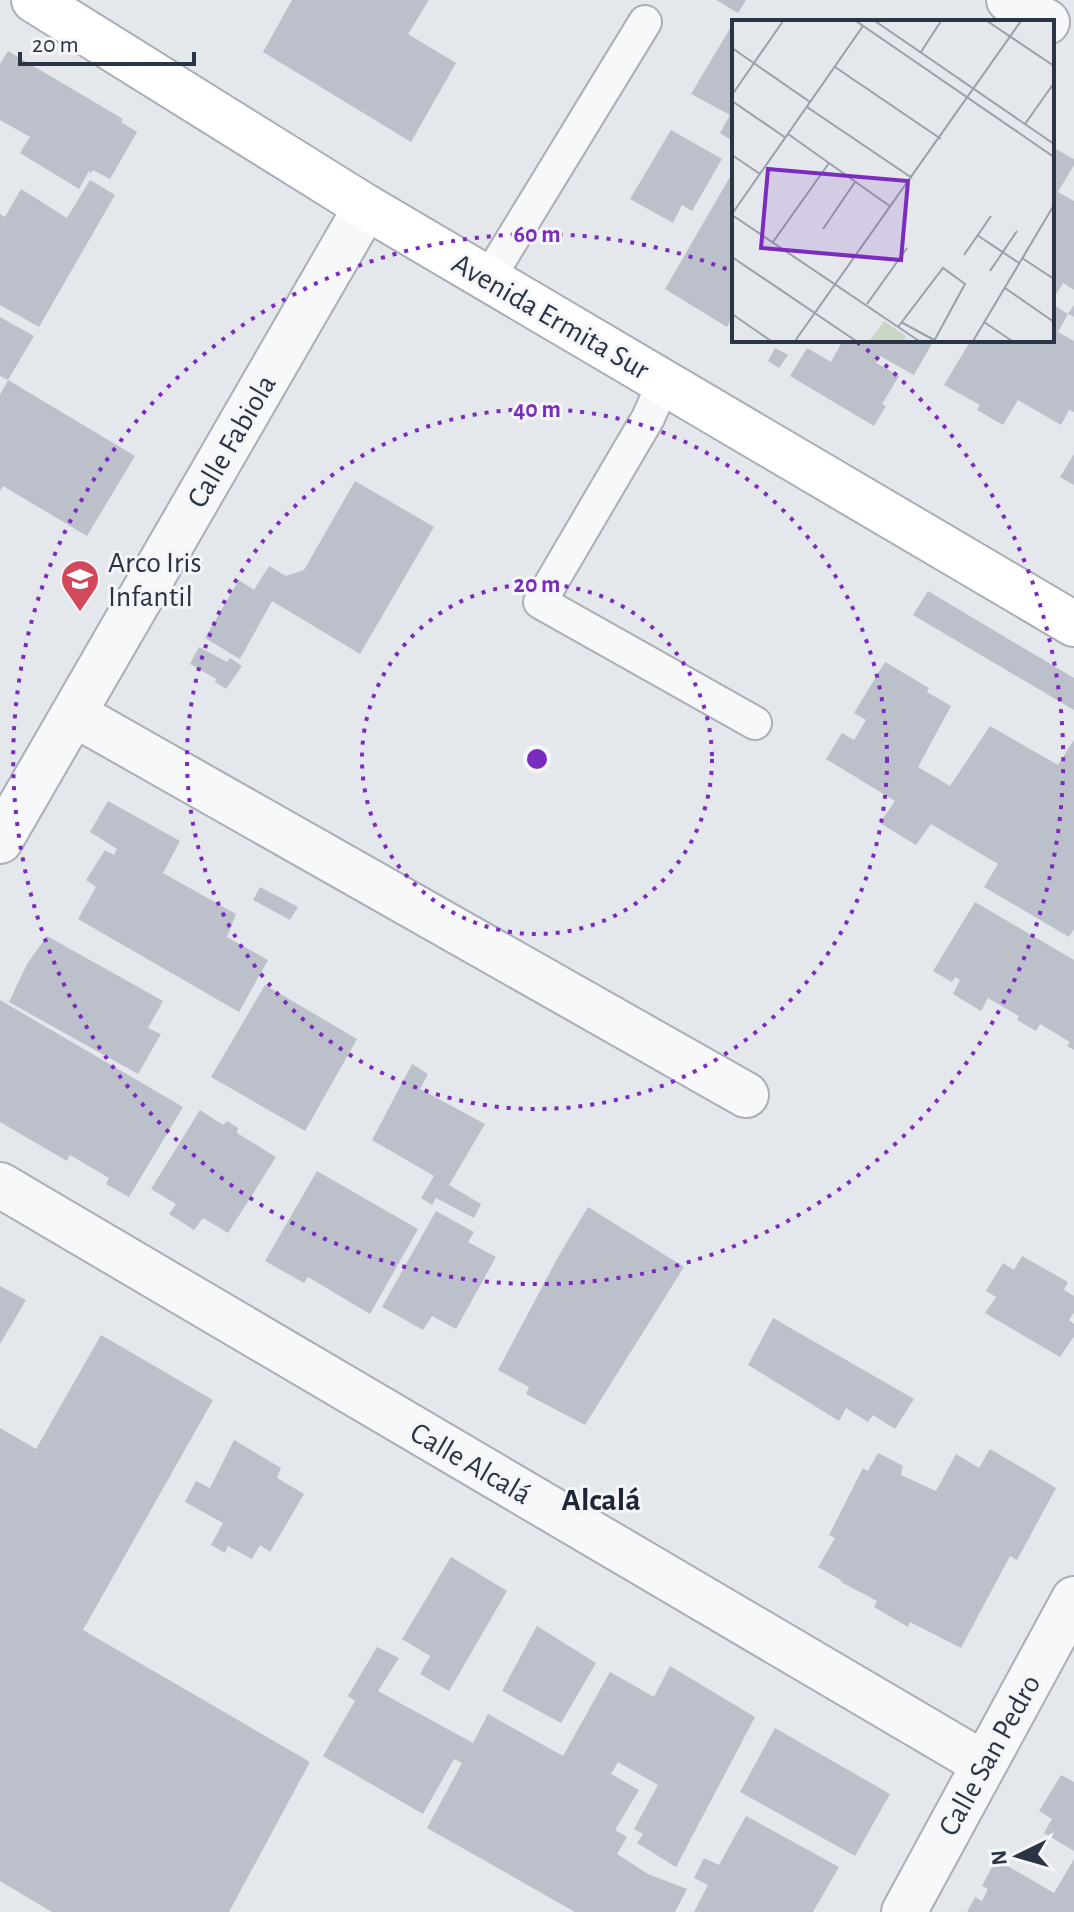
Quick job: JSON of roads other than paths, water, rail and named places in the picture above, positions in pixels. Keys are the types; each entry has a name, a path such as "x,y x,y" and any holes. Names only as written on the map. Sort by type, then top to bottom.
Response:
{"main road":[{"name":"Avenida Ermita Sur","path":"34,0 366,207 1074,624"}],"street":[{"path":"1009,0 1044,20"},
{"path":"1054,26 1074,38"},
{"name":"Calle Fabiola","path":"0,841 366,207"},
{"path":"74,714 746,1095"},
{"name":"Calle Alcalá","path":"0,1185 984,1764"},
{"name":"Calle San Pedro","path":"904,1912 1074,1599"}],"lane":[{"path":"488,279 645,22"},
{"path":"664,382 648,418 540,602 755,723"}],"place":[{"name":"Arco Iris Infantil","path":"80,613"}],"district":[{"name":"Alcalá","path":"601,1499"}]}
